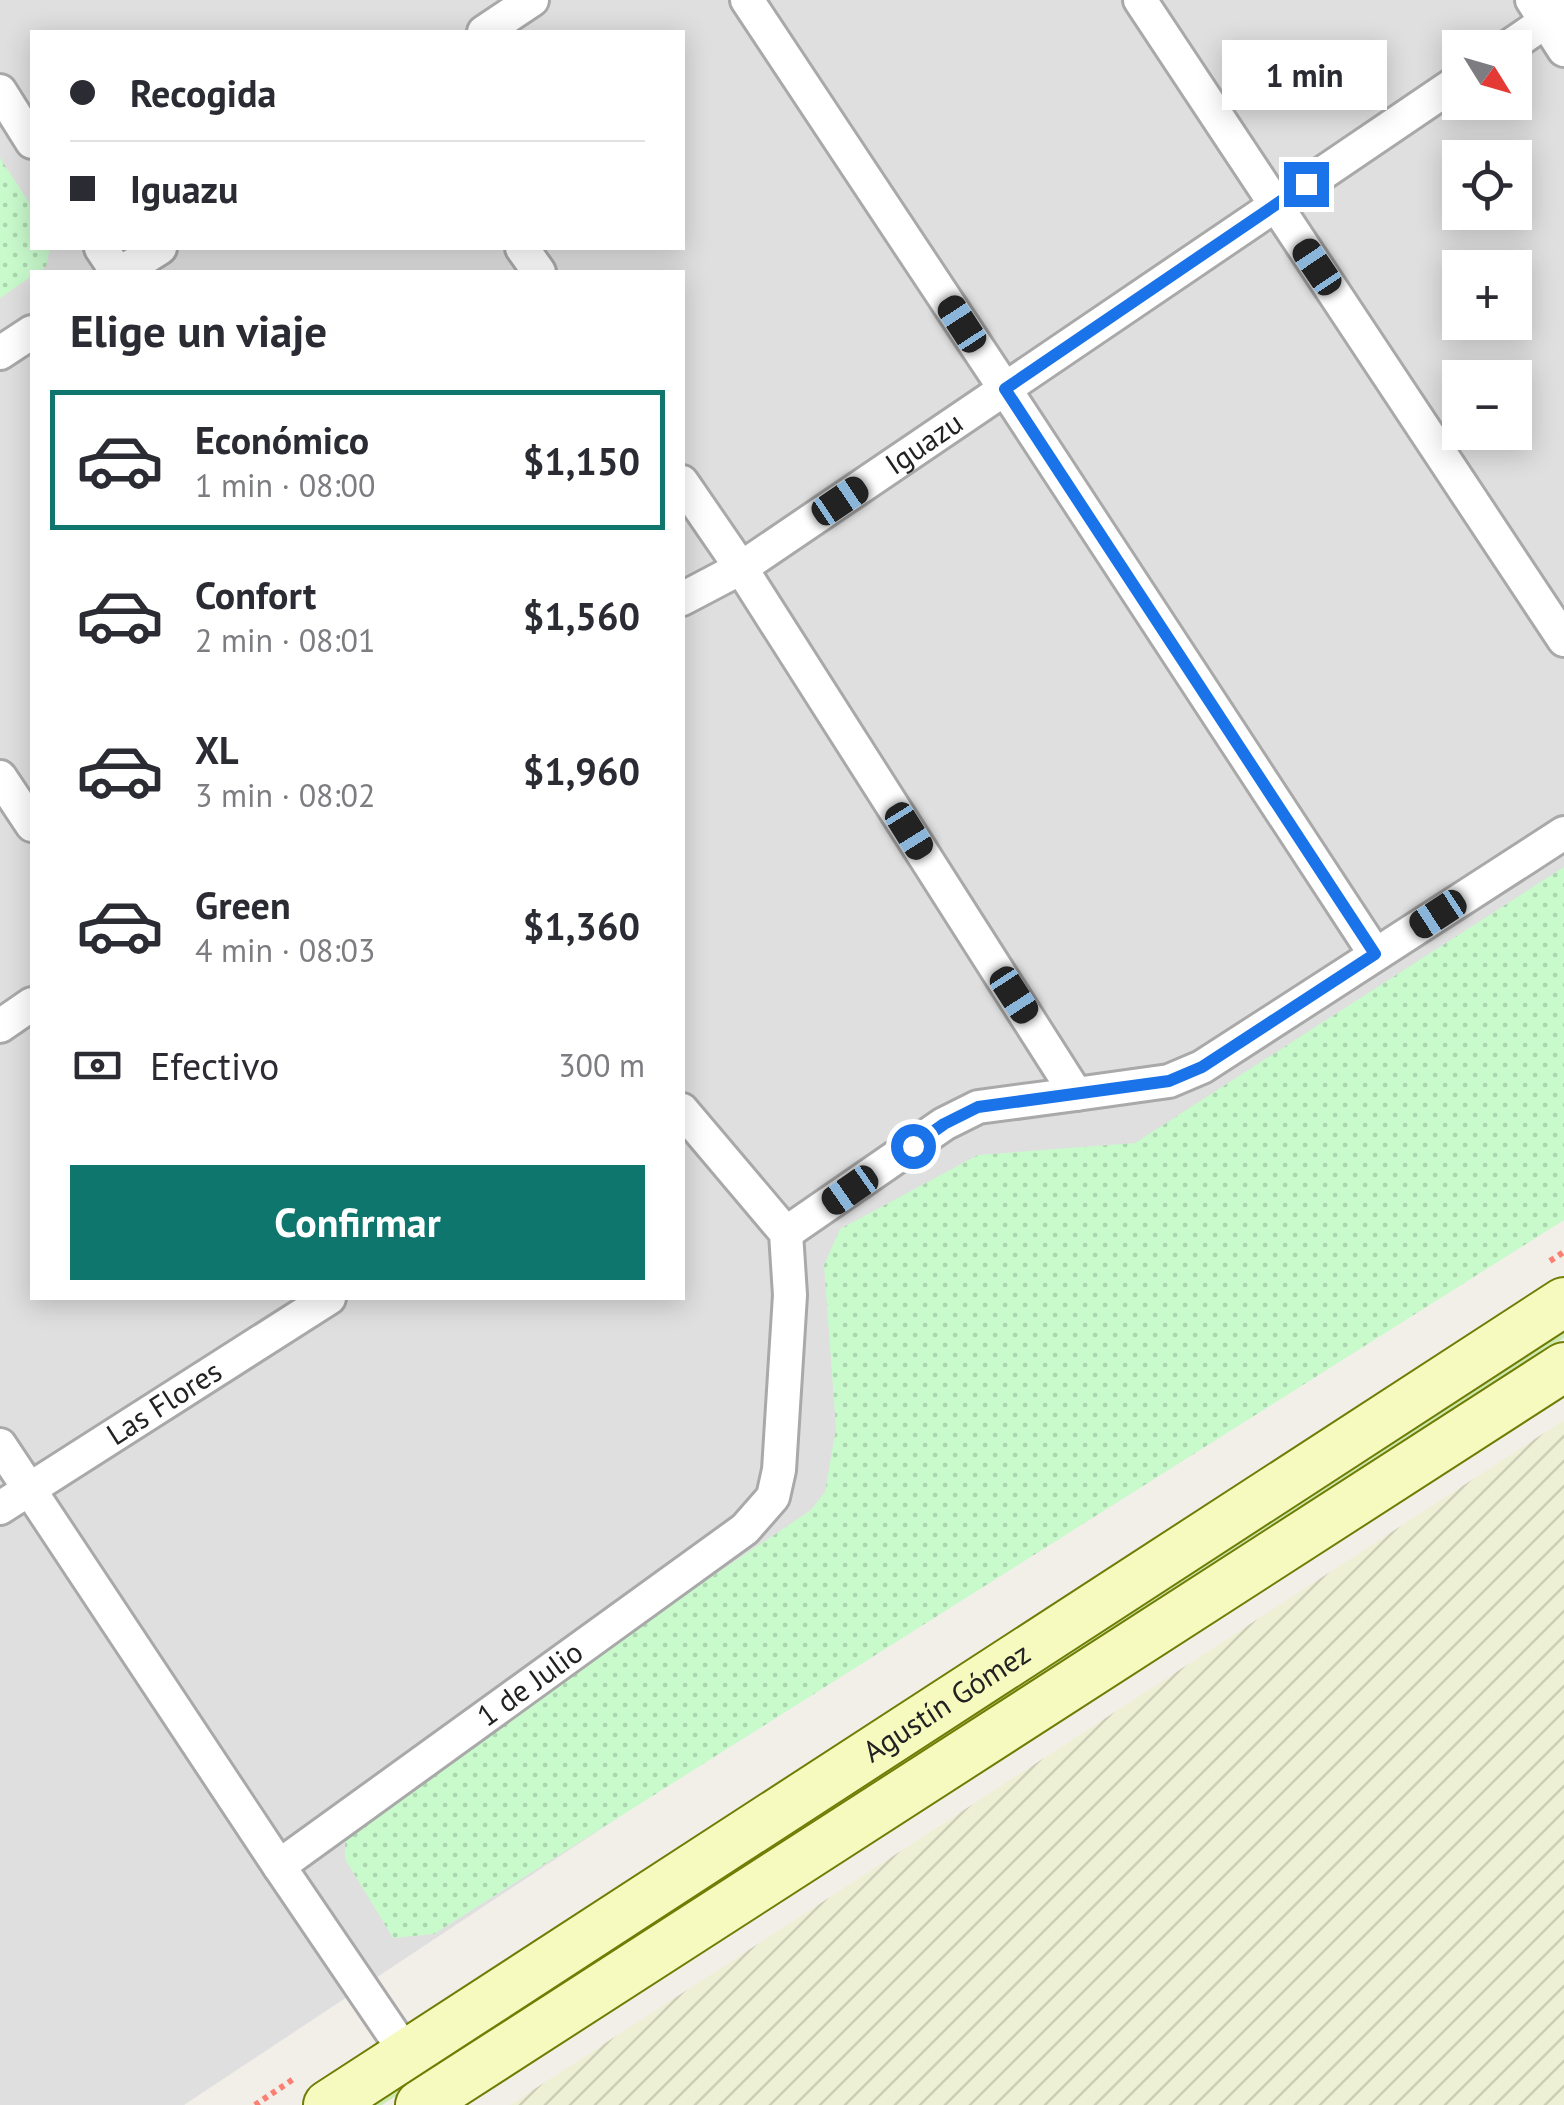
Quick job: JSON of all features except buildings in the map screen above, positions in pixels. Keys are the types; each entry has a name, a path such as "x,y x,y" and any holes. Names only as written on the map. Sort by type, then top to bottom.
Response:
{"main road":[{"name":"Agustín Gómez","path":"328,2105 1564,1302"},
{"name":"Agustín Gómez","path":"420,2105 1564,1367"}],"street":[{"path":"487,30 532,0"},
{"path":"746,0 1375,954"},
{"path":"1140,0 1564,640"},
{"path":"1526,30 1547,10 1564,50"},
{"path":"0,91 30,139"},
{"name":"Iguazu","path":"685,597 741,568 1442,92"},
{"path":"102,250 117,270"},
{"path":"122,270 157,250"},
{"path":"0,354 30,333"},
{"path":"685,486 1076,1094"},
{"path":"0,777 30,822"},
{"path":"685,1114 786,1233 944,1124 978,1107 1169,1081 1202,1067 1564,833"},
{"path":"0,1026 30,1005"},
{"name":"1 de Julio","path":"278,1866 745,1529 773,1496 779,1470 790,1295 786,1233"},
{"name":"Las Flores","path":"0,1508 326,1300"},
{"path":"0,1445 406,2053"}],"shaded area":[{"path":"0,0 1564,0 1564,1191 184,2105 0,2105"}],"green space":[{"path":"0,158 30,204 30,250 50,250 46,267 30,270 30,277 0,298"},
{"path":"1564,867 1564,1220 434,1934 393,1938 345,1859 345,1823 811,1510 825,1492 836,1428 824,1265 840,1229 978,1155 1135,1143"},
{"path":"1564,1327 1564,1338 382,2105 362,2105"},
{"path":"1564,1420 1564,2105 510,2105"}],"route":[{"path":"913,1146 978,1107 1169,1081 1202,1067 1375,954 1005,389 1306,184"}]}
